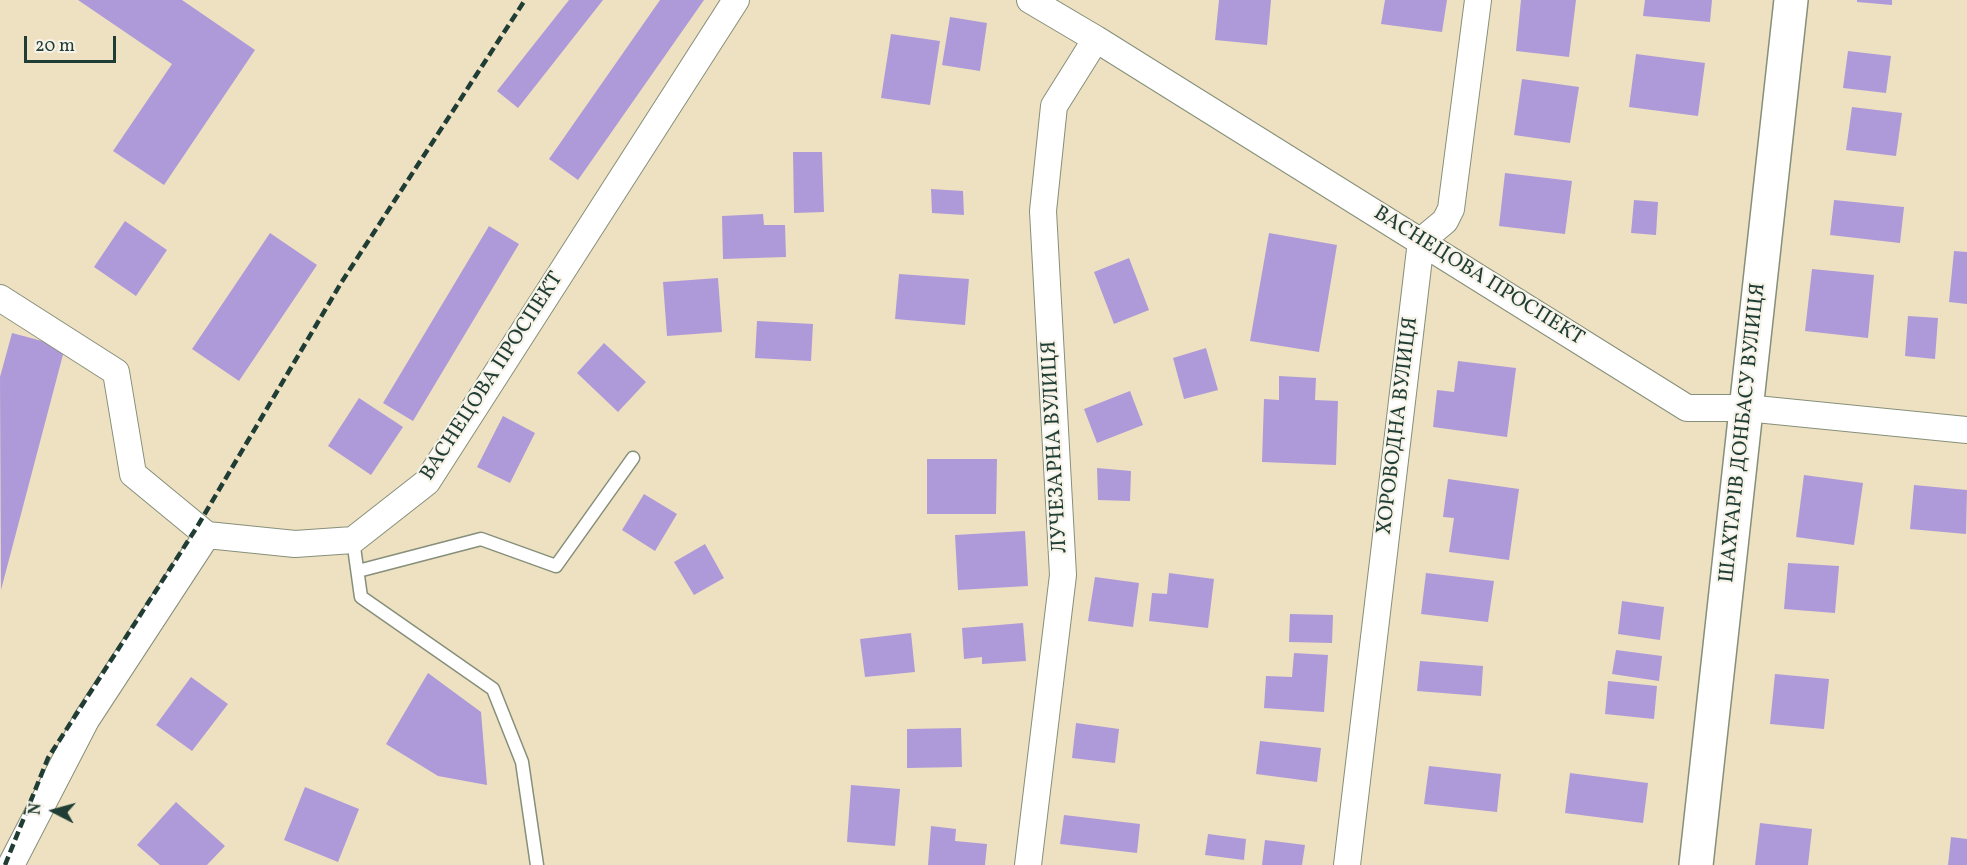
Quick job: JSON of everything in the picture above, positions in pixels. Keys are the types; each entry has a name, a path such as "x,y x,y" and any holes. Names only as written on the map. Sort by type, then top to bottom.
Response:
{"street":[{"name":"ВАСНЕЦОВА ПРОСПЕКТ","path":"353,540 427,482 736,0"},
{"name":"ВАСНЕЦОВА ПРОСПЕКТ","path":"1030,0 1687,408 1746,408 1967,430"},
{"path":"1421,241 1445,221 1451,209 1478,0"},
{"name":"ШАХТАРІВ ДОНБАСУ ВУЛИЦЯ","path":"1695,865 1791,0"},
{"name":"ЛУЧЕЗАРНА ВУЛИЦЯ","path":"1028,865 1064,575 1043,211 1054,106 1096,39"},
{"name":"ХОРОВОДНА ВУЛИЦЯ","path":"1347,865 1421,241"},
{"path":"0,298 116,372 133,474 207,535 295,544 353,540"},
{"path":"11,865 86,720 207,535"}],"lane":[{"path":"358,571 481,539 556,566 633,458"},
{"path":"353,540 361,597 493,689 522,762 537,865"}],"building":[{"path":"78,0 182,0 255,50 164,185 113,151 172,64"},
{"path":"569,0 603,0 518,108 497,91"},
{"path":"660,0 704,0 578,180 549,159"},
{"path":"1219,0 1271,0 1267,45 1215,40"},
{"path":"1385,0 1447,0 1442,32 1381,24"},
{"path":"1521,0 1576,0 1569,57 1516,51"},
{"path":"1645,0 1712,0 1710,22 1643,16"},
{"path":"1857,0 1892,0 1892,5 1857,2"},
{"path":"950,17 987,23 980,71 942,65"},
{"path":"891,34 940,41 930,105 881,98"},
{"path":"1848,51 1891,56 1886,93 1843,88"},
{"path":"1636,54 1705,63 1698,116 1629,107"},
{"path":"1522,79 1579,87 1570,143 1514,135"},
{"path":"1852,107 1902,113 1896,156 1846,150"},
{"path":"793,152 822,152 824,212 794,213"},
{"path":"1505,173 1572,181 1565,234 1499,226"},
{"path":"931,189 963,191 964,215 932,213"},
{"path":"1634,200 1658,202 1656,235 1631,233"},
{"path":"1834,200 1904,207 1900,243 1830,235"},
{"path":"763,214 764,225 785,225 786,257 723,259 722,216"},
{"path":"125,221 167,250 136,296 94,267"},
{"path":"489,226 519,244 413,421 383,403"},
{"path":"270,233 317,265 239,381 192,349"},
{"path":"1269,233 1337,245 1319,352 1250,341"},
{"path":"1954,251 1967,252 1967,304 1949,302"},
{"path":"1129,258 1149,310 1114,324 1094,272"},
{"path":"1812,269 1874,275 1868,338 1805,331"},
{"path":"899,274 969,279 965,325 895,319"},
{"path":"718,278 722,332 667,336 663,282"},
{"path":"1908,316 1938,318 1935,359 1905,356"},
{"path":"757,321 813,324 811,361 755,358"},
{"path":"12,333 65,347 1,590 0,377"},
{"path":"604,343 646,382 618,412 577,373"},
{"path":"1206,348 1218,390 1184,399 1173,358"},
{"path":"1458,361 1516,368 1507,437 1433,427 1437,390 1454,392"},
{"path":"1279,376 1316,378 1315,400 1338,401 1336,465 1262,462 1264,399 1279,400"},
{"path":"1130,391 1143,425 1097,443 1084,409"},
{"path":"359,398 403,427 371,475 328,446"},
{"path":"503,416 535,433 510,483 477,467"},
{"path":"927,459 997,459 996,514 927,514"},
{"path":"1097,468 1131,471 1130,501 1098,500"},
{"path":"1804,475 1863,483 1854,545 1796,537"},
{"path":"1448,479 1519,489 1509,560 1449,552 1454,518 1443,517"},
{"path":"1914,485 1967,490 1966,534 1910,529"},
{"path":"644,494 677,514 655,551 622,530"},
{"path":"1025,531 1028,586 958,590 955,535"},
{"path":"705,544 724,578 694,595 674,562"},
{"path":"1788,563 1839,566 1835,613 1784,609"},
{"path":"1169,573 1214,579 1208,628 1149,621 1152,593 1167,594"},
{"path":"1426,573 1494,581 1488,622 1421,614"},
{"path":"1095,577 1139,583 1133,627 1088,621"},
{"path":"1622,601 1664,607 1660,640 1618,634"},
{"path":"1290,614 1333,615 1332,643 1289,642"},
{"path":"1023,623 1026,661 982,664 982,657 964,659 962,628"},
{"path":"911,633 915,672 865,677 860,639"},
{"path":"1616,650 1662,656 1659,681 1612,674"},
{"path":"1294,653 1328,655 1324,712 1264,708 1266,676 1292,677"},
{"path":"1420,661 1483,666 1481,696 1417,691"},
{"path":"428,673 481,712 487,785 438,776 386,744"},
{"path":"1775,674 1829,679 1824,729 1770,724"},
{"path":"191,677 228,704 192,751 156,725"},
{"path":"1608,681 1657,686 1654,719 1605,714"},
{"path":"1076,723 1119,729 1115,763 1072,758"},
{"path":"961,728 962,767 907,768 907,729"},
{"path":"1260,741 1321,748 1317,782 1256,774"},
{"path":"1429,766 1501,774 1497,812 1424,804"},
{"path":"1570,773 1648,783 1643,823 1565,813"},
{"path":"851,785 900,789 895,846 847,842"},
{"path":"305,787 359,809 338,862 284,840"},
{"path":"176,802 225,846 207,865 160,865 137,845"},
{"path":"1064,815 1140,824 1137,853 1060,844"},
{"path":"1760,823 1812,829 1808,865 1755,865"},
{"path":"931,826 956,829 955,841 987,844 985,865 928,865"},
{"path":"1208,834 1246,839 1244,860 1205,855"},
{"path":"1951,837 1967,839 1967,865 1948,865"},
{"path":"1265,840 1305,845 1302,865 1262,865"}],"railway":[{"path":"5,865 48,758 197,527 341,283 525,0"}]}
